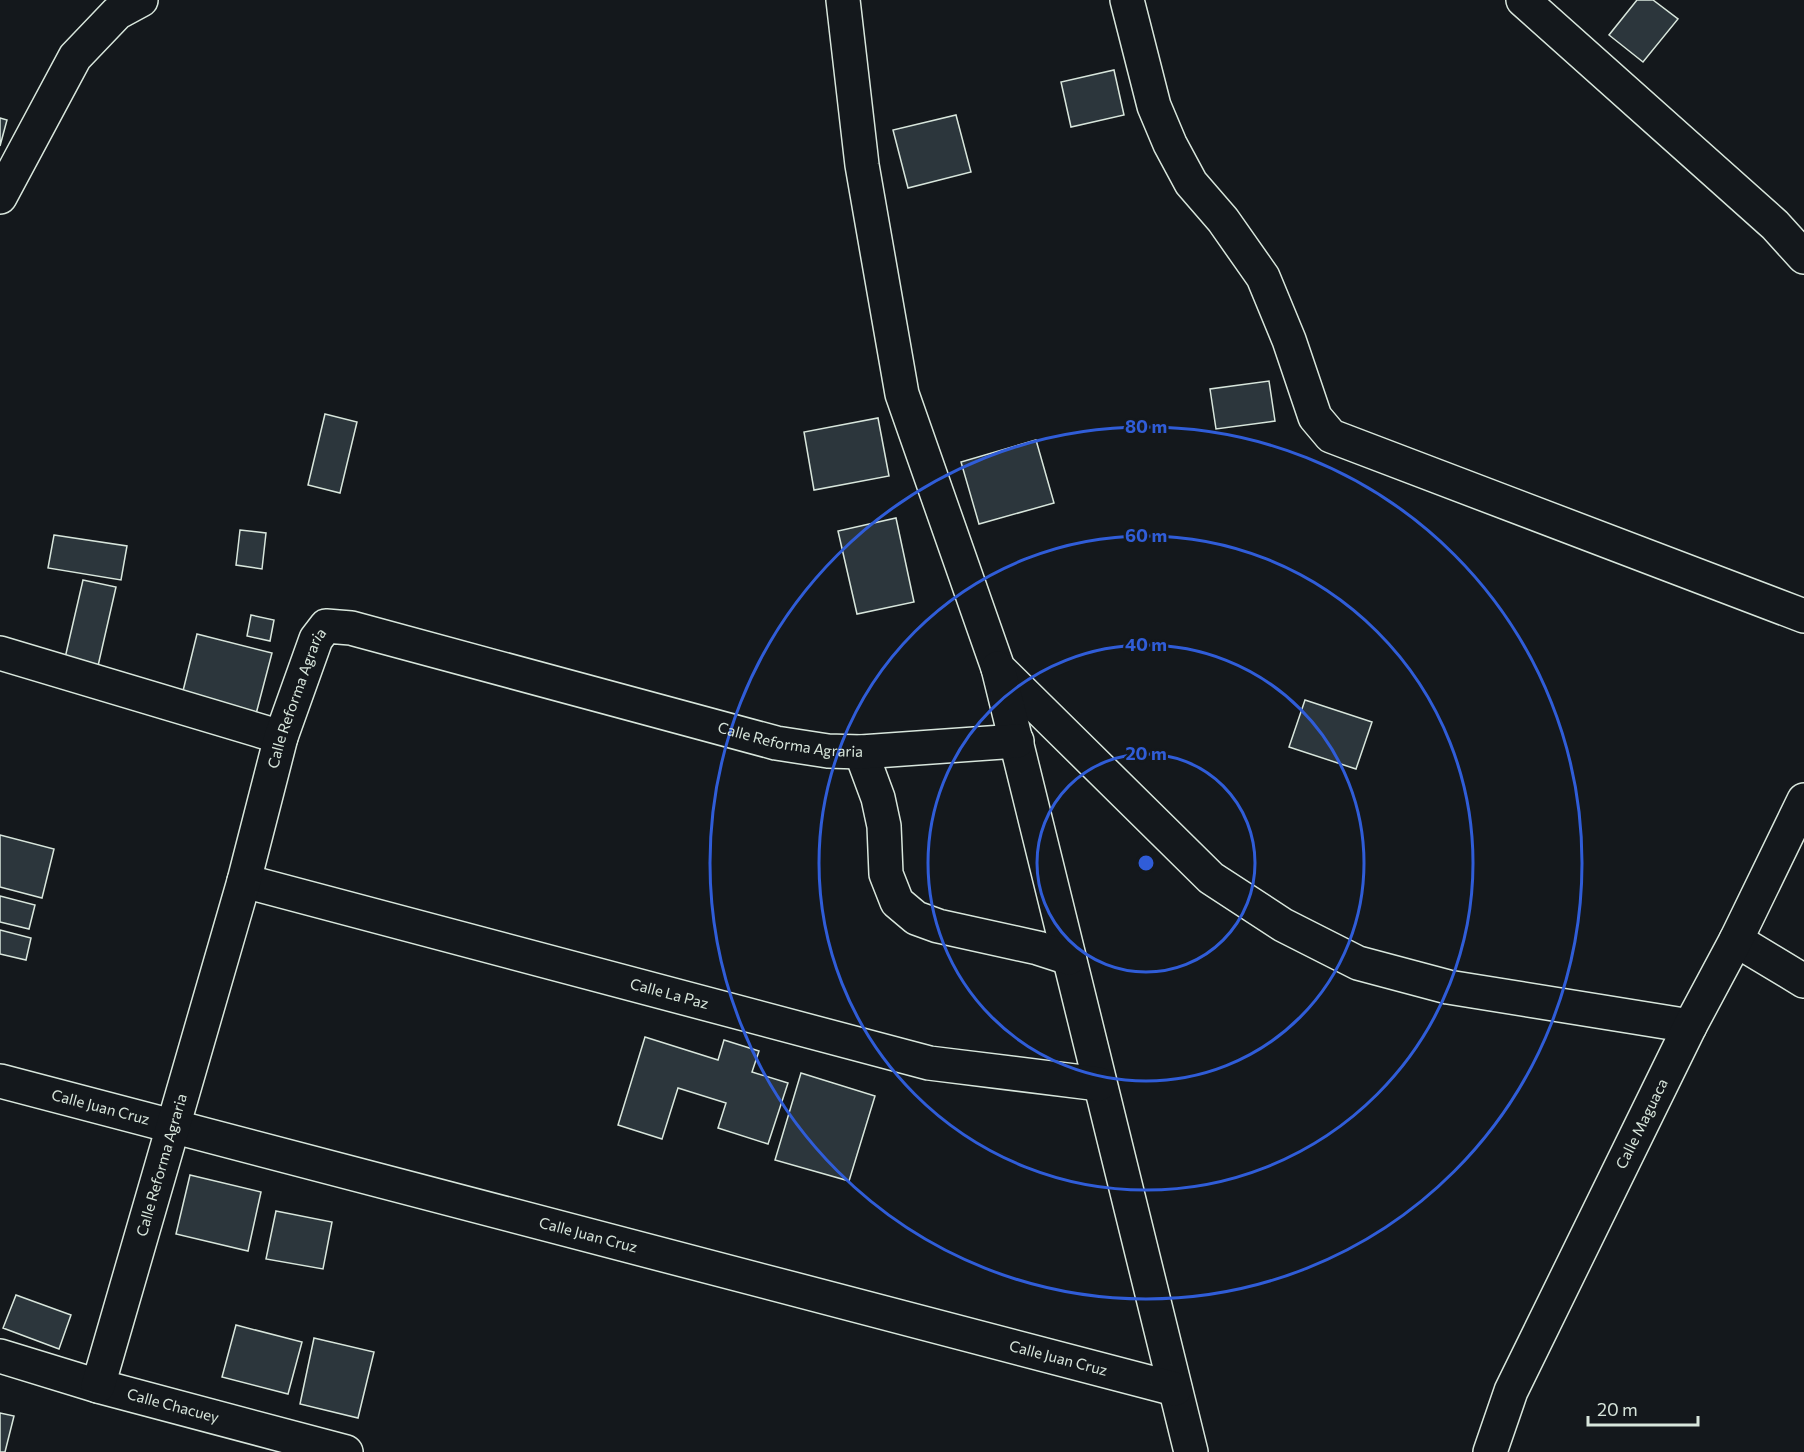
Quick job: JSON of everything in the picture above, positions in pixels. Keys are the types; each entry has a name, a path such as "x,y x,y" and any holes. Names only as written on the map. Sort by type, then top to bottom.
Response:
{"street":[{"path":"0,197 75,57 117,14 141,0"},
{"path":"843,0 862,165 902,394 998,668 1191,1452"},
{"path":"1127,0 1154,106 1170,144 1191,183 1223,220 1263,277 1289,340 1315,417 1330,436 1804,616"},
{"path":"1523,0 1790,223 1804,257"},
{"name":"Calle Reforma Agraria","path":"98,1386 244,881 281,737 316,639 326,626 351,628 776,743 828,751 861,752 1017,741"},
{"path":"1,657 281,737"},
{"path":"998,668 1211,878 1282,925 1359,963 1448,987 1690,1026"},
{"path":"861,752 878,798 884,826 886,874 897,902 916,918 938,926 1038,948 1069,958"},
{"name":"Calle Maguaca","path":"1490,1452 1511,1391 1804,800"},
{"name":"Calle La Paz","path":"244,881 929,1063 1099,1084"},
{"path":"1736,940 1804,981"},
{"name":"Calle Juan Cruz","path":"0,1081 1175,1389"},
{"name":"Calle Chacuey","path":"0,1356 98,1386 346,1452"}],"building":[{"path":"1637,0 1653,0 1678,19 1643,62 1609,35"},
{"path":"1114,70 1124,115 1071,127 1061,82"},
{"path":"956,115 971,172 908,188 893,130"},
{"path":"0,118 7,120 0,146"},
{"path":"1269,381 1275,421 1216,429 1210,389"},
{"path":"325,414 357,422 340,493 308,485"},
{"path":"878,418 889,476 814,490 804,432"},
{"path":"1036,440 1054,503 979,524 961,462"},
{"path":"896,518 914,602 857,614 838,531"},
{"path":"240,530 266,533 262,569 236,565"},
{"path":"54,535 127,546 121,580 48,568"},
{"path":"83,580 116,587 98,666 65,658"},
{"path":"251,615 274,620 270,641 247,636"},
{"path":"197,634 272,653 256,714 182,695"},
{"path":"1305,700 1372,722 1356,769 1289,747"},
{"path":"0,835 54,849 42,898 0,887"},
{"path":"0,896 35,905 29,929 0,922"},
{"path":"0,930 31,938 26,960 0,954"},
{"path":"645,1037 718,1060 724,1040 759,1051 752,1072 788,1083 768,1144 718,1128 726,1103 678,1088 662,1139 618,1125"},
{"path":"801,1073 875,1096 849,1181 775,1160"},
{"path":"190,1175 261,1192 248,1251 176,1234"},
{"path":"276,1211 332,1222 323,1269 266,1259"},
{"path":"16,1295 71,1315 59,1349 3,1328"},
{"path":"236,1325 302,1342 288,1394 222,1377"},
{"path":"314,1338 374,1352 358,1418 300,1404"},
{"path":"0,1413 14,1416 5,1452 0,1452"}]}
